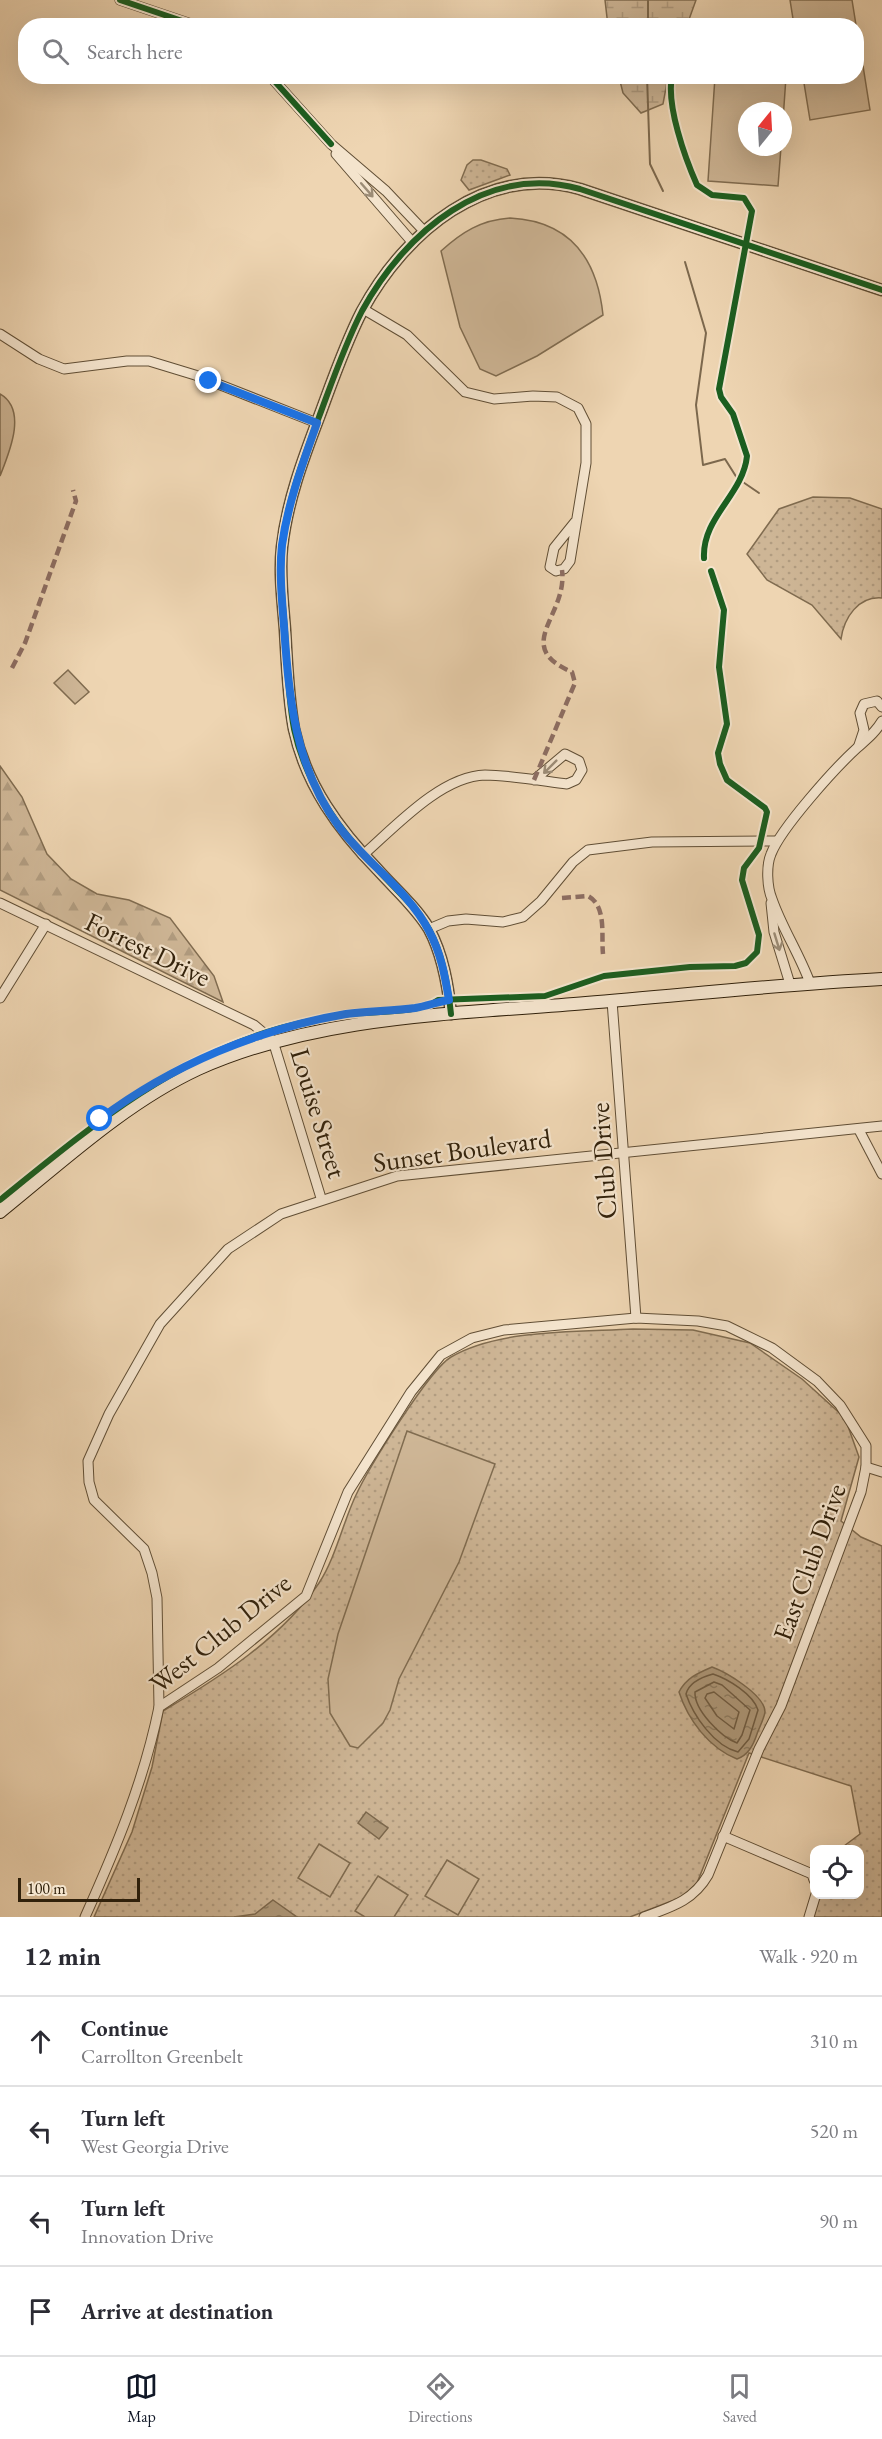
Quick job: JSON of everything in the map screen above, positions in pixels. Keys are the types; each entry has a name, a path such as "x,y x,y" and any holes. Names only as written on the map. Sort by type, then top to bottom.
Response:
{"main road":[{"path":"0,1212 88,1141 155,1094 196,1070 273,1041 326,1029 451,1014 790,984 882,979"}],"street":[{"path":"120,0 173,18"},
{"path":"277,84 331,144 386,191 424,231"},
{"path":"331,144 336,154 413,243"},
{"path":"451,1014 442,963 429,929 416,910 339,828 316,791 294,728 281,581 282,548 297,477 363,309 392,267 424,231 465,201 495,188 521,183 562,184 882,290"},
{"path":"363,309 407,335 448,378 469,394 494,399 557,397 578,408 585,424 586,463 574,522 570,561 564,569 556,571 550,567 552,554 574,522"},
{"path":"0,334 39,358 64,369 127,361 149,361 202,378 317,423"},
{"path":"858,747 864,733 860,713 864,704 876,701 882,707"},
{"path":"790,984 774,932 768,873 769,857 777,841 858,747 874,734 882,721"},
{"path":"363,855 423,803 453,784 483,775 567,784 576,780 582,770 579,761 565,754 534,780"},
{"path":"429,929 448,921 466,919 503,922 523,917 541,901 573,862 588,850 660,841 777,841"},
{"path":"771,898 798,950 810,983"},
{"name":"Forrest Drive","path":"0,903 254,1025 273,1041"},
{"path":"0,998 46,924"},
{"name":"Club Drive","path":"612,1001 636,1318"},
{"name":"Louise Street","path":"273,1041 321,1198"},
{"name":"Sunset Boulevard","path":"159,1707 157,1598 152,1573 144,1549 94,1500 89,1482 88,1461 109,1414 160,1324 228,1249 281,1214 321,1198 397,1176 882,1126"},
{"path":"859,1130 882,1174"},
{"name":"East Club Drive","path":"636,1318 698,1321 727,1326 772,1348 817,1381 840,1405 866,1446 866,1467 861,1492 781,1706 759,1749 708,1875 699,1890 687,1900 644,1917"},
{"name":"West Club Drive","path":"85,1917 131,1810 150,1751 159,1707 218,1668 306,1596 348,1492 411,1392 441,1355 472,1338 504,1330 636,1318"},
{"path":"866,1467 882,1472"},
{"path":"723,1836 810,1873"},
{"path":"809,1917 814,1899"}],"green space":[{"path":"605,0 696,0 690,18 607,18"},
{"path":"790,0 852,0 855,18 793,18"},
{"path":"864,72 870,110 810,120 804,84 864,84"},
{"path":"621,84 667,84 663,104 641,113 623,93"},
{"path":"715,84 786,84 784,102 738,102 738,156 780,156 778,186 708,181"},
{"path":"473,160 481,160 507,169 510,175 469,190 461,180 467,165"},
{"path":"510,218 549,226 576,246 594,276 603,315 537,356 496,376 480,369 460,327 441,251 472,228 490,221"},
{"path":"0,394 13,410 15,421 8,456 0,476"},
{"path":"813,497 850,498 882,509 882,598 866,601 854,610 845,623 841,639 812,605 767,580 747,554 779,509"},
{"path":"68,670 89,692 75,704 54,683"},
{"path":"0,766 22,797 47,854 71,879 97,894 129,900 170,918 214,976 223,1002 0,890"},
{"path":"633,1329 693,1330 750,1343 802,1379 845,1418 859,1457 841,1521 861,1537 882,1546 882,1917 811,1917 818,1899 864,1899 864,1845 845,1845 860,1834 851,1786 749,1753 697,1883 682,1897 630,1917 94,1917 132,1832 152,1767 163,1711 206,1685 248,1655 287,1622 304,1603 325,1573 351,1505 373,1464 414,1400 441,1366 451,1357 492,1341 563,1332"},
{"path":"407,1431 495,1464 459,1562 399,1679 390,1710 383,1723 358,1748 350,1746 330,1713 328,1679 338,1634"},
{"path":"319,1844 350,1863 330,1897 298,1878"},
{"path":"447,1860 479,1879 458,1915 425,1896"},
{"path":"378,1876 408,1895 394,1917 365,1917 355,1911"}],"water":[{"path":"712,1667 744,1685 759,1698 765,1712 750,1750 737,1759 717,1748 701,1732 688,1713 679,1692 689,1680"},
{"path":"366,1812 388,1828 379,1839 358,1823"},
{"path":"273,1900 297,1917 234,1917 255,1914"}],"waterway":[{"path":"648,0 648,18"},
{"path":"647,84 650,164 663,191"},
{"path":"685,262 706,333 696,405 703,465 725,459 737,478 759,493"}],"marked path":[{"path":"12,668 25,643 76,501 73,490"},
{"path":"534,780 575,683 572,672 554,662 546,652 544,640 546,628 562,587 562,570"},
{"path":"562,898 588,896 594,901 601,914 603,954"}],"cycle path":[{"path":"120,0 173,18"},
{"path":"277,84 331,144"},
{"path":"671,84 674,116 682,146 697,185 712,195 744,198 752,211 719,389 721,397 733,414 747,456 738,483 709,530 704,558"},
{"path":"451,1014 444,970 429,929 412,906 350,839 326,806 299,749 290,705 281,578 284,530 296,481 307,449 339,363 362,311 380,282 401,255 425,231 452,211 481,195 512,186 545,184 580,189 882,290"},
{"path":"0,1200 98,1123 167,1077 241,1041 281,1028 340,1015 420,1008 438,1000 545,996 604,976 690,967 735,966 746,963 757,952 759,935 742,880 744,868 759,848 767,812 765,808 727,780 720,764 718,753 727,724 719,667 724,610 711,571"}],"route":[{"path":"100,1119 150,1085 218,1051 280,1028 346,1014 426,1006 438,1000 449,1000 442,963 429,929 416,910 339,828 316,791 294,728 281,581 282,548 297,477 317,423 209,381"}]}
